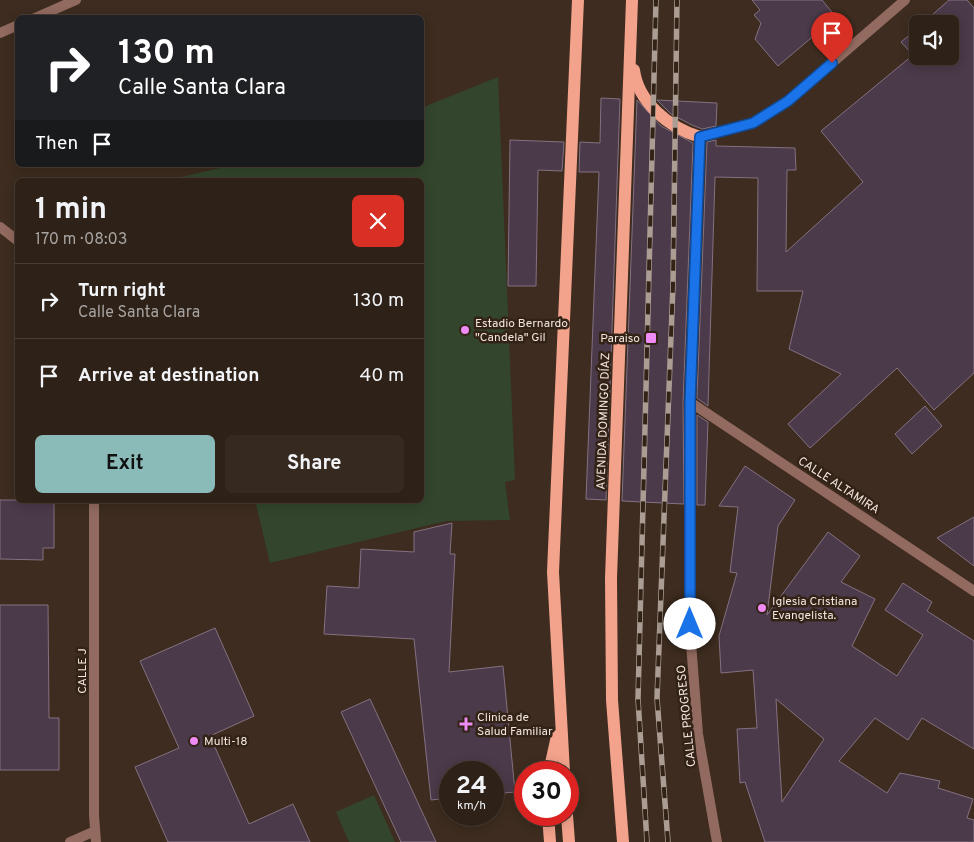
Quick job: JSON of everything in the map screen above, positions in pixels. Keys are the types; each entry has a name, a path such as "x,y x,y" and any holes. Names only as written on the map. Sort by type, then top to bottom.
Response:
{"main road":[{"path":"563,761 553,572 578,0"},
{"name":"AVENIDA DOMINGO DÍAZ","path":"623,842 612,700 611,578 632,0"},
{"path":"631,43 636,82 658,115 700,137"},
{"path":"551,761 560,722"},
{"path":"549,826 550,842"},
{"path":"567,826 568,842"}],"street":[{"path":"42,15 76,0"},
{"path":"700,137 753,123 788,101 905,0"},
{"path":"0,33 15,26"},
{"name":"CALLE PROGRESO","path":"700,137 690,402 691,643 698,734 717,842"},
{"path":"0,227 15,239"},
{"name":"CALLE ALTAMIRA","path":"690,402 974,591"},
{"name":"CALLE J","path":"94,503 96,842"},
{"path":"70,842 95,831"}],"green space":[{"name":"Estadio Bernardo \"Candela\" Gil","path":"498,77 515,480 505,482 510,520 446,521 270,563 256,503 424,503 424,178 181,177 224,167 424,167 424,107"},
{"path":"374,795 395,842 349,842 336,812"}],"building":[{"path":"752,0 822,0 836,17 778,66 755,39 761,23 754,15 760,10"},
{"path":"949,0 967,0 974,8 974,373 934,410 897,368 810,448 788,424 841,374 789,349 803,291 757,291 758,178 715,177 708,406 697,398 707,142 716,140 716,146 795,148 796,170 787,170 786,252 863,182 821,131 909,58 909,65 959,65 959,15 932,15"},
{"path":"909,35 909,51 901,42"},
{"path":"601,98 620,99 606,500 586,499 599,172 579,172 580,142 600,143"},
{"path":"637,100 661,126 693,143 683,402 684,504 622,501"},
{"path":"657,100 717,103 716,126 702,129 692,125 671,114"},
{"path":"510,140 564,142 562,171 538,170 536,286 508,286"},
{"path":"925,406 942,426 912,454 895,434"},
{"path":"697,415 708,422 705,505 697,505"},
{"path":"745,466 795,500 778,526 767,615 828,532 860,556 841,582 875,599 852,646 897,676 923,635 885,610 903,583 932,602 927,611 974,641 974,749 922,718 908,740 875,718 839,761 887,793 900,773 940,781 938,788 973,799 967,818 974,820 974,842 765,842 745,782 740,783 737,729 757,728 753,670 721,673 719,636 737,573 730,572 738,507 719,506","holes":["776,699 824,739 782,802"]},
{"path":"0,500 15,500 15,503 54,503 54,548 43,548 43,560 0,559"},
{"path":"974,517 974,566 937,538"},
{"path":"452,523 450,554 455,554 449,672 503,666 514,792 504,793 504,761 439,761 439,799 431,800 414,639 324,634 327,586 359,588 361,549 414,552 414,532"},
{"path":"0,605 48,605 49,718 59,718 59,770 0,770"},
{"name":"Multi-18","path":"215,628 254,716 210,736 249,824 293,804 310,842 168,842 135,767 179,748 140,661"},
{"path":"370,699 436,842 401,842 341,712"}],"railway":[{"path":"647,842 638,699 656,0"},
{"path":"668,842 657,698 673,285 677,0"}],"place":[{"name":"Estadio Bernardo \"Candela\" Gil","path":"465,330"},
{"name":"Paraiso","path":"651,338"},
{"name":"Iglesia Cristiana Evangelista.","path":"762,608"},
{"name":"Clinica de Salud Familiar","path":"466,724"},
{"name":"Multi-18","path":"194,741"}],"route":[{"path":"690,624 690,402 700,137 753,123 788,101 832,63"}]}
